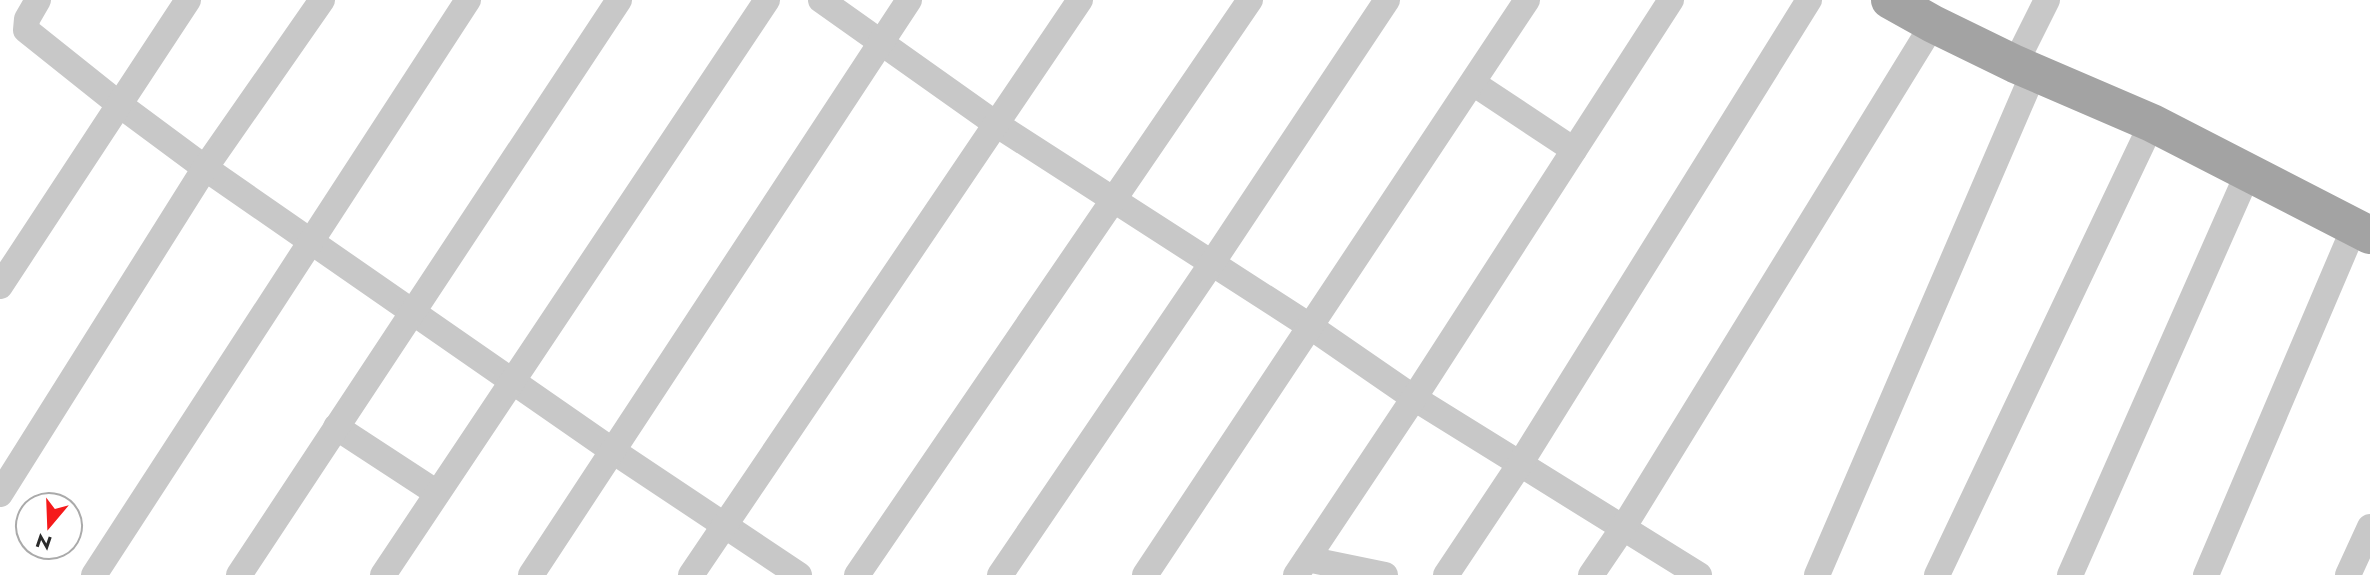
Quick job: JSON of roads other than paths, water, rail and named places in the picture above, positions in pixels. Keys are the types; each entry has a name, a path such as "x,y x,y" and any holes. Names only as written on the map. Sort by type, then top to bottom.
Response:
{"main road":[{"path":"1909,8 2025,68 2152,123 2362,232"}],"street":[{"path":"38,0 27,19 26,30 120,105 205,168 613,451 799,575"},
{"path":"0,286 188,0"},
{"path":"0,494 205,168 322,0"},
{"path":"94,575 468,0"},
{"path":"239,575 620,0"},
{"path":"383,575 768,0"},
{"path":"821,0 996,124 1311,327 1415,398 1699,575"},
{"path":"531,575 909,0"},
{"path":"691,575 1080,0"},
{"path":"857,575 1250,0"},
{"path":"1000,575 1388,0"},
{"path":"1145,575 1527,0"},
{"path":"1385,575 1302,567 1415,398 1671,0"},
{"path":"1446,575 1520,464 1809,0"},
{"path":"1817,575 2025,68 2047,0"},
{"path":"1591,575 1623,528 1909,8"},
{"path":"1472,83 1574,150"},
{"path":"1937,575 2152,123"},
{"path":"2070,575 2248,173"},
{"path":"2206,575 2362,232"},
{"path":"336,427 437,493"},
{"path":"2348,575 2370,527"}]}
